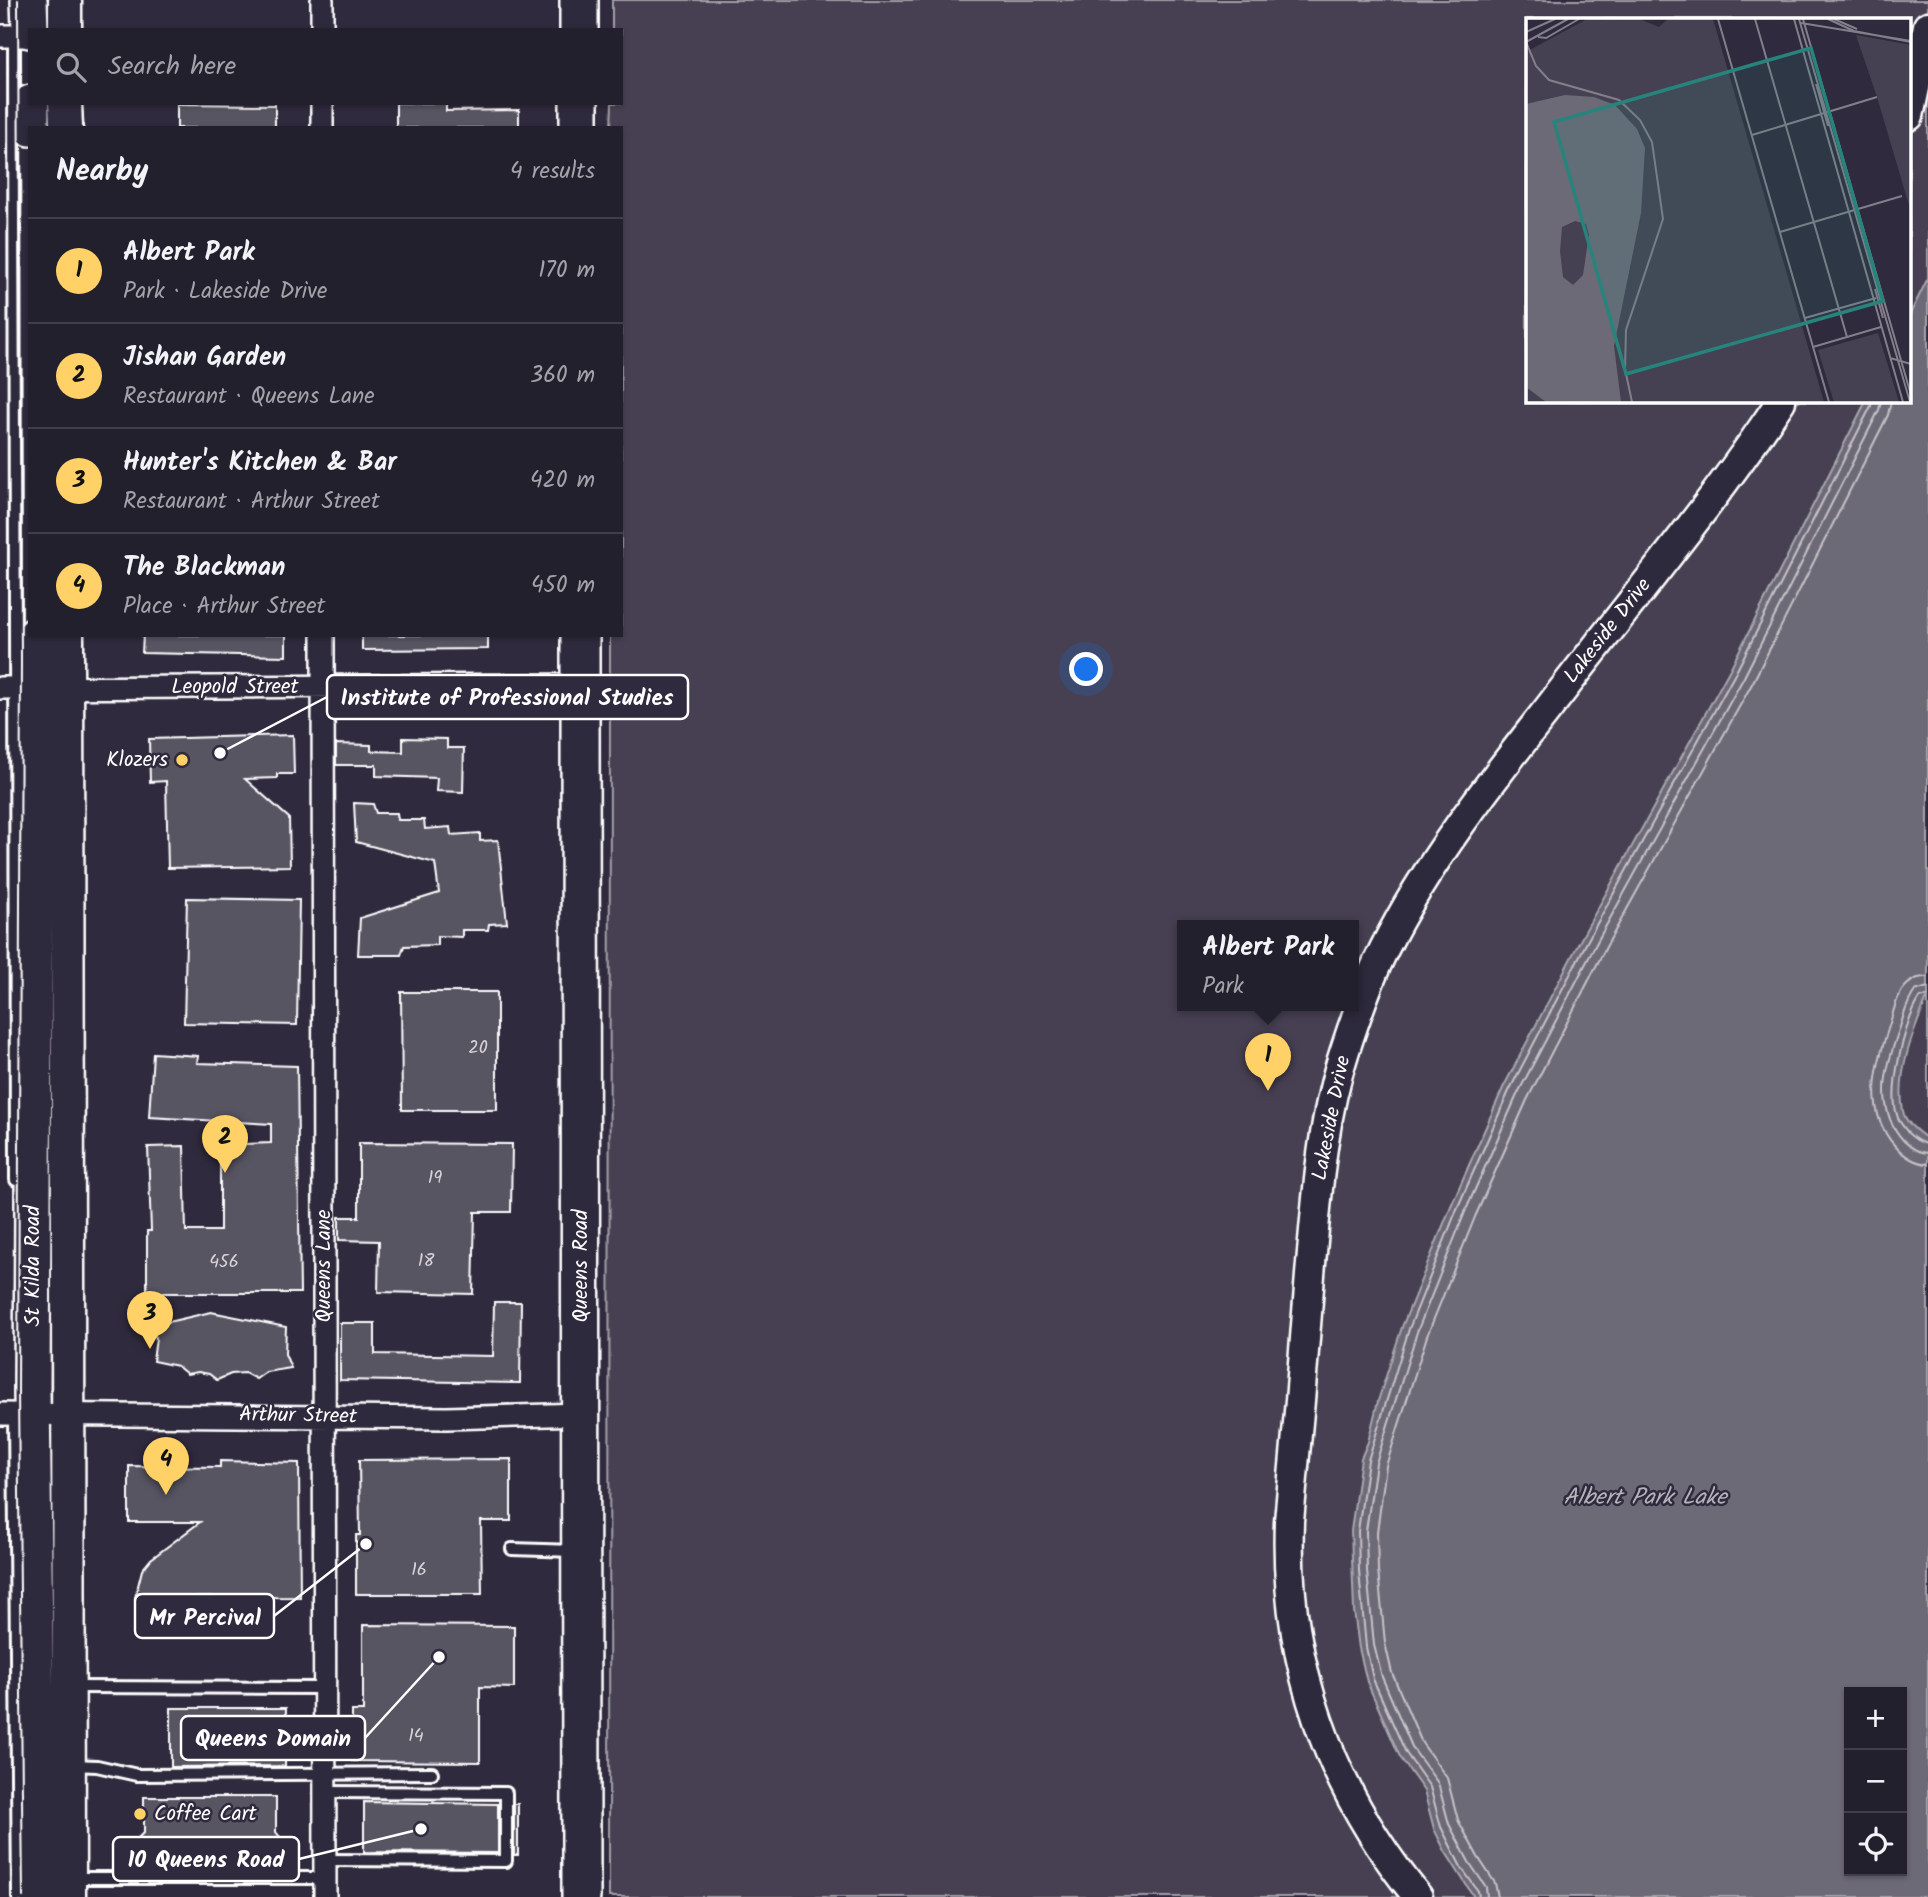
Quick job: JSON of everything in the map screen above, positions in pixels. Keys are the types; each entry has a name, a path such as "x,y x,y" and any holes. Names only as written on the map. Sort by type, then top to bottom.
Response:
{"highway":[{"path":"579,0 579,28"},
{"path":"579,105 579,126"},
{"name":"Queens Road","path":"580,637 581,1897"}],"main road":[{"path":"65,0 65,28"},
{"path":"30,105 31,126"},
{"path":"65,105 66,126"},
{"name":"St Kilda Road","path":"36,637 29,688 15,1411 38,1897"},
{"name":"St Kilda Road","path":"66,637 29,688 68,1414 69,1887"}],"street":[{"path":"322,0 323,28"},
{"path":"1910,111 1928,26"},
{"path":"322,105 322,126"},
{"name":"Lakeside Drive","path":"1359,1010 1384,950 1421,885 1493,779 1752,445 1780,402"},
{"name":"Queens Lane","path":"323,637 325,1878"},
{"name":"Leopold Street","path":"29,688 580,685"},
{"name":"Lakeside Drive","path":"1359,1011 1332,1098 1318,1177 1289,1521 1290,1591 1302,1669 1323,1738 1345,1788 1368,1829 1418,1897"},
{"name":"Arthur Street","path":"15,1411 68,1414 447,1418 581,1414"}],"lane":[{"path":"19,27 28,622"},
{"path":"16,1198 28,637"},
{"path":"15,1411 18,1897"},
{"path":"512,1549 581,1552"},
{"path":"69,1687 324,1689"},
{"path":"69,1765 97,1766 137,1774 506,1793 506,1860 325,1878 69,1887"},
{"path":"325,1782 432,1773"}],"shaded area":[{"path":"612,0 1928,0 1928,1897 609,1897 610,637 623,637 623,126 611,126 612,105 623,105 623,28 612,28"}],"water":[{"name":"Albert Park Lake","path":"1928,278 1928,996 1907,1053 1901,1097 1906,1120 1928,1139 1928,1897 1474,1897 1434,1829 1424,1791 1400,1757 1367,1682 1354,1611 1351,1531 1361,1458 1402,1327 1451,1206 1503,1088 1583,935 1730,669 1865,402 1910,402 1910,314"}],"building":[{"path":"177,105 275,105 275,126 177,126"},
{"path":"396,105 446,105 446,111 519,110 519,126 396,126"},
{"path":"143,637 286,637 286,656 142,653"},
{"path":"362,637 488,637 488,649 362,650"},
{"path":"293,735 294,774 277,774 277,778 245,779 289,818 290,866 168,868 166,781 150,782 149,739"},
{"path":"403,738 447,739 447,748 464,748 463,792 436,791 437,778 376,776 376,765 336,765 336,744 371,745 371,751 403,752"},
{"path":"354,803 373,804 376,813 397,813 398,820 424,820 425,829 450,827 451,835 480,833 480,841 498,840 507,923 489,924 488,930 462,930 462,937 437,936 437,945 404,946 401,955 358,955 360,918 439,893 435,863 356,842"},
{"path":"187,898 299,900 297,1025 184,1023"},
{"path":"401,992 497,992 497,1110 402,1110"},
{"path":"153,1053 198,1056 197,1063 297,1066 300,1293 147,1293 147,1231 151,1231 148,1147 184,1146 186,1231 220,1231 220,1145 271,1143 271,1124 149,1117"},
{"path":"359,1143 512,1144 511,1212 475,1212 473,1294 378,1292 379,1241 339,1240 339,1217 359,1217"},
{"path":"494,1302 521,1302 520,1383 340,1380 340,1323 375,1323 375,1354 493,1356"},
{"path":"211,1312 286,1327 285,1354 291,1368 266,1372 256,1379 245,1373 231,1374 217,1380 209,1374 187,1374 177,1366 153,1361 156,1338 151,1326"},
{"path":"511,1459 511,1521 481,1521 482,1594 356,1594 356,1535 360,1535 359,1460"},
{"path":"220,1461 299,1463 300,1597 135,1598 142,1570 151,1559 200,1522 129,1522 129,1466 220,1467"},
{"path":"363,1625 514,1626 514,1688 480,1687 480,1762 352,1761 352,1711 363,1711"},
{"path":"171,1708 286,1708 285,1766 171,1767"},
{"path":"144,1797 276,1797 276,1832 280,1837 262,1855 158,1855 139,1837 144,1832"},
{"path":"364,1802 498,1804 498,1853 364,1852"},
{"path":"514,1804 518,1804 518,1855 514,1855"}],"tram line":[{"path":"18,0 21,659 18,1391 23,1897"}],"place":[{"name":"Institute of Professional Studies","path":"220,753"},
{"name":"Klozers","path":"182,760"},
{"name":"Albert Park","path":"1268,1091"},
{"name":"Jishan Garden","path":"225,1173"},
{"name":"Hunter's Kitchen & Bar","path":"150,1349"},
{"name":"The Blackman","path":"166,1495"},
{"name":"Mr Percival","path":"366,1544"},
{"name":"Queens Domain","path":"439,1657"},
{"name":"Coffee Cart","path":"140,1814"},
{"name":"10 Queens Road","path":"421,1829"}]}
